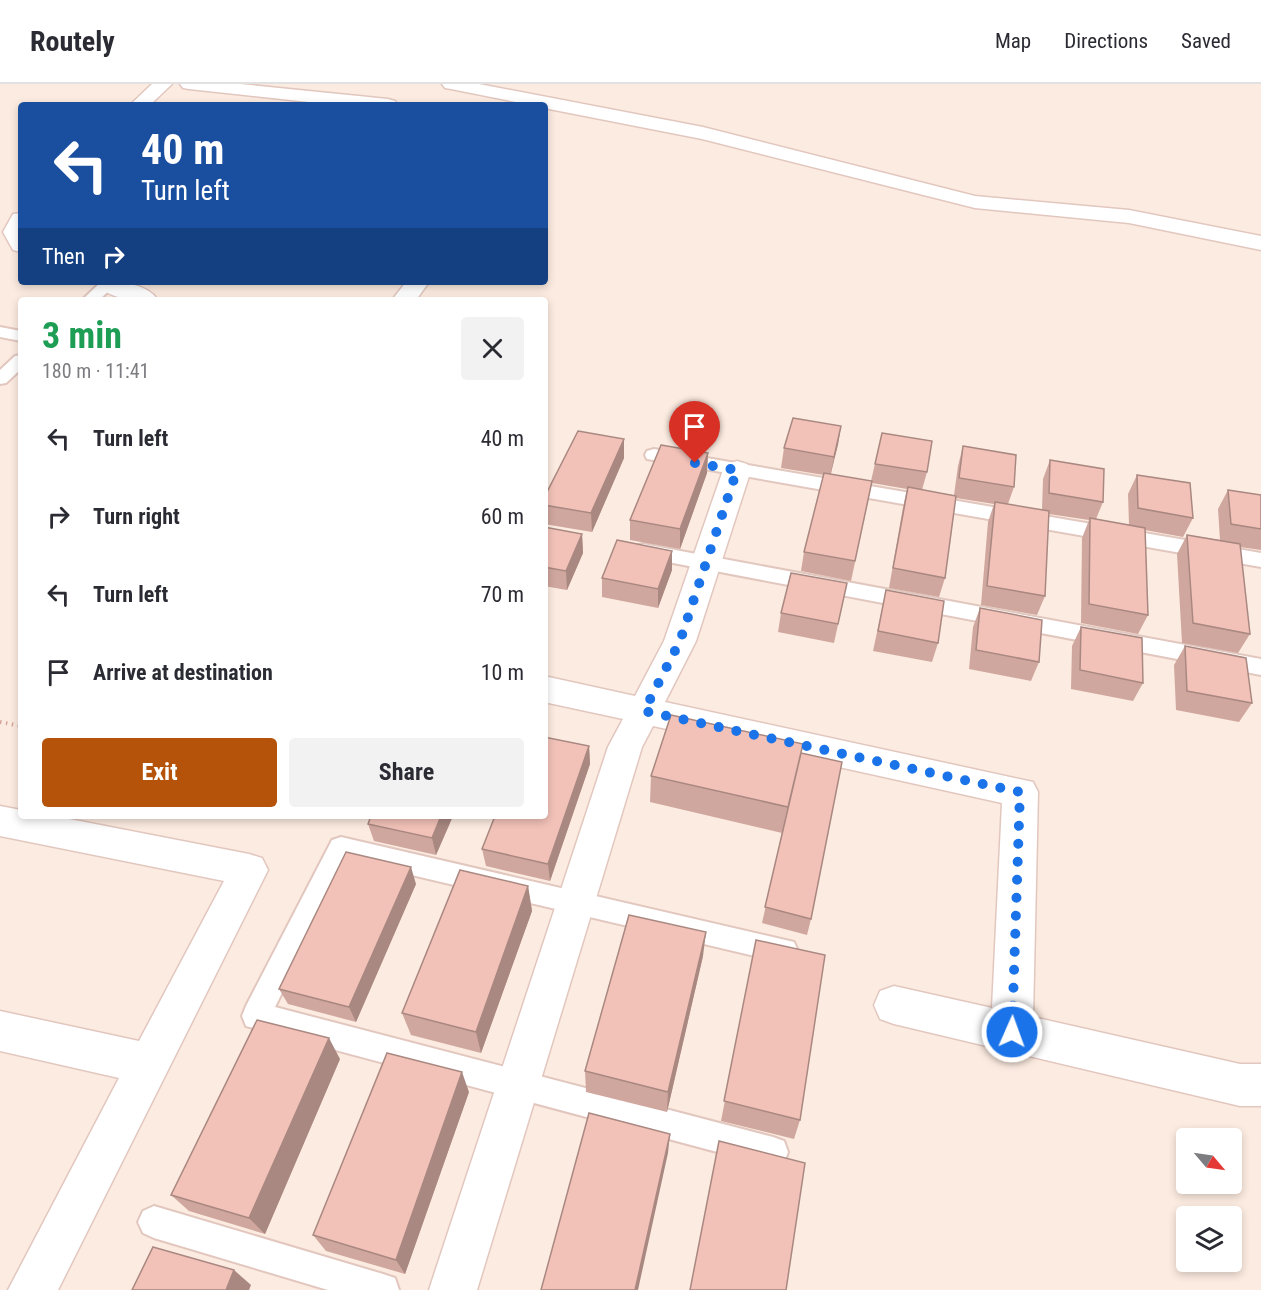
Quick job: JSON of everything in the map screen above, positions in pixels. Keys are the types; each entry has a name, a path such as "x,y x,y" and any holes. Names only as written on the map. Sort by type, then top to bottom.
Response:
{"street":[{"path":"142,102 163,84"},
{"path":"189,84 365,102"},
{"path":"303,94 346,84"},
{"path":"451,84 544,102"},
{"path":"548,103 703,133 995,206 1123,217 1261,243"},
{"path":"112,285 139,297"},
{"path":"406,297 416,285"},
{"path":"453,1290 625,747 680,641 737,470"},
{"path":"548,690 1020,792 1012,1032"},
{"path":"0,821 249,870 32,1290"},
{"path":"894,1005 1240,1085 1261,1084"},
{"path":"0,1031 149,1064"}],"lane":[{"path":"93,297 106,285"},
{"path":"0,332 18,335"},
{"path":"0,378 18,363"},
{"path":"654,455 1261,560"},
{"path":"627,548 1261,667"},
{"path":"773,1152 256,1016 341,848 806,957"},
{"path":"154,1221 383,1290"}],"path":[{"path":"0,722 18,725"}],"building":[{"path":"793,418 841,426 834,457 784,448"},
{"path":"578,431 624,439 591,513 548,506 548,490"},
{"path":"882,433 932,441 927,472 875,464"},
{"path":"661,445 708,453 680,529 630,520"},
{"path":"963,446 1016,455 1014,487 959,478"},
{"path":"1050,460 1104,469 1103,502 1049,493"},
{"path":"824,473 872,481 855,561 804,552"},
{"path":"1137,475 1190,483 1193,518 1138,508"},
{"path":"908,487 956,496 945,578 893,568"},
{"path":"1228,490 1261,495 1261,529 1231,524"},
{"path":"995,502 1049,511 1045,596 987,586"},
{"path":"1090,518 1145,528 1148,615 1089,604"},
{"path":"548,528 582,534 566,571 548,568"},
{"path":"1187,535 1240,544 1250,634 1193,623"},
{"path":"617,540 672,551 658,589 602,578"},
{"path":"791,573 847,583 838,624 781,613"},
{"path":"886,590 944,601 938,643 878,631"},
{"path":"980,608 1042,620 1039,662 976,650"},
{"path":"1081,627 1142,638 1143,683 1080,670"},
{"path":"1185,646 1246,658 1252,703 1187,691"},
{"path":"671,715 803,744 788,807 651,776"},
{"path":"548,738 589,746 548,864 482,849 494,819 548,819"},
{"path":"801,753 842,762 811,919 765,907"},
{"path":"370,819 440,819 432,838 368,824"},
{"path":"346,852 411,867 349,1007 279,989"},
{"path":"460,870 528,886 476,1032 402,1013"},
{"path":"629,915 706,932 668,1092 585,1071"},
{"path":"756,940 825,955 800,1120 724,1101"},
{"path":"257,1020 329,1038 249,1218 171,1195"},
{"path":"387,1053 462,1072 396,1260 313,1235"},
{"path":"589,1113 670,1134 635,1290 541,1290"},
{"path":"719,1141 805,1163 786,1290 690,1290"},
{"path":"153,1247 234,1270 226,1290 132,1290"}],"route":[{"path":"695,463 737,470 680,641 644,711 1020,792 1012,1032"}]}
